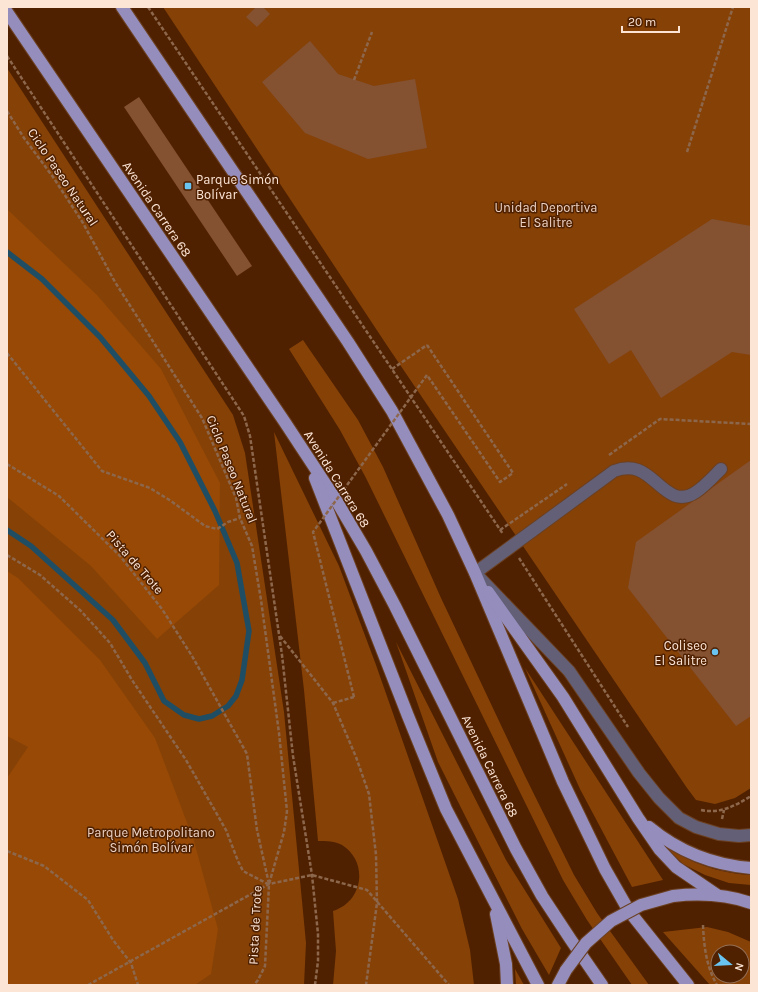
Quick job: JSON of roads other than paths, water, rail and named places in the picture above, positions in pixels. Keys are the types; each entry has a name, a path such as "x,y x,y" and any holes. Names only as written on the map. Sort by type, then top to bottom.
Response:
{"main road":[{"path":"122,7 344,335 392,411 448,515 475,573 563,782 605,869 629,911 688,985"},
{"name":"Avenida Carrera 68","path":"7,12 306,453 336,500 395,606 492,802 531,876 570,940 602,985"},
{"path":"306,453 408,716 446,809 493,902 538,985"},
{"path":"475,573 563,697 638,818 660,850 676,867 717,895"},
{"path":"638,818 657,834 674,845 699,857 723,864 751,868"},
{"path":"558,985 566,970 586,943 611,921 641,905 673,896 695,894 717,895 751,903"},
{"path":"493,902 506,964 507,985"}],"lane":[{"path":"721,469 696,492 681,497 667,493 647,475 639,470 630,468 614,471 475,573 569,671 639,773 659,798 679,818 696,827 719,834 739,836 751,835"}],"waterway":[{"path":"7,252 42,279 100,337 149,396 180,442 215,511 237,563 249,631 242,680 236,696 228,706 212,716 199,719 184,715 164,701 145,663 113,620 31,546 7,530"}],"place":[{"name":"Parque Simón Bolívar","path":"188,186"},
{"name":"Coliseo El Salitre","path":"715,652"}],"park label":[{"name":"Unidad Deportiva El Salitre","path":"546,214"},
{"name":"Parque Metropolitano Simón Bolívar","path":"151,840"}]}
